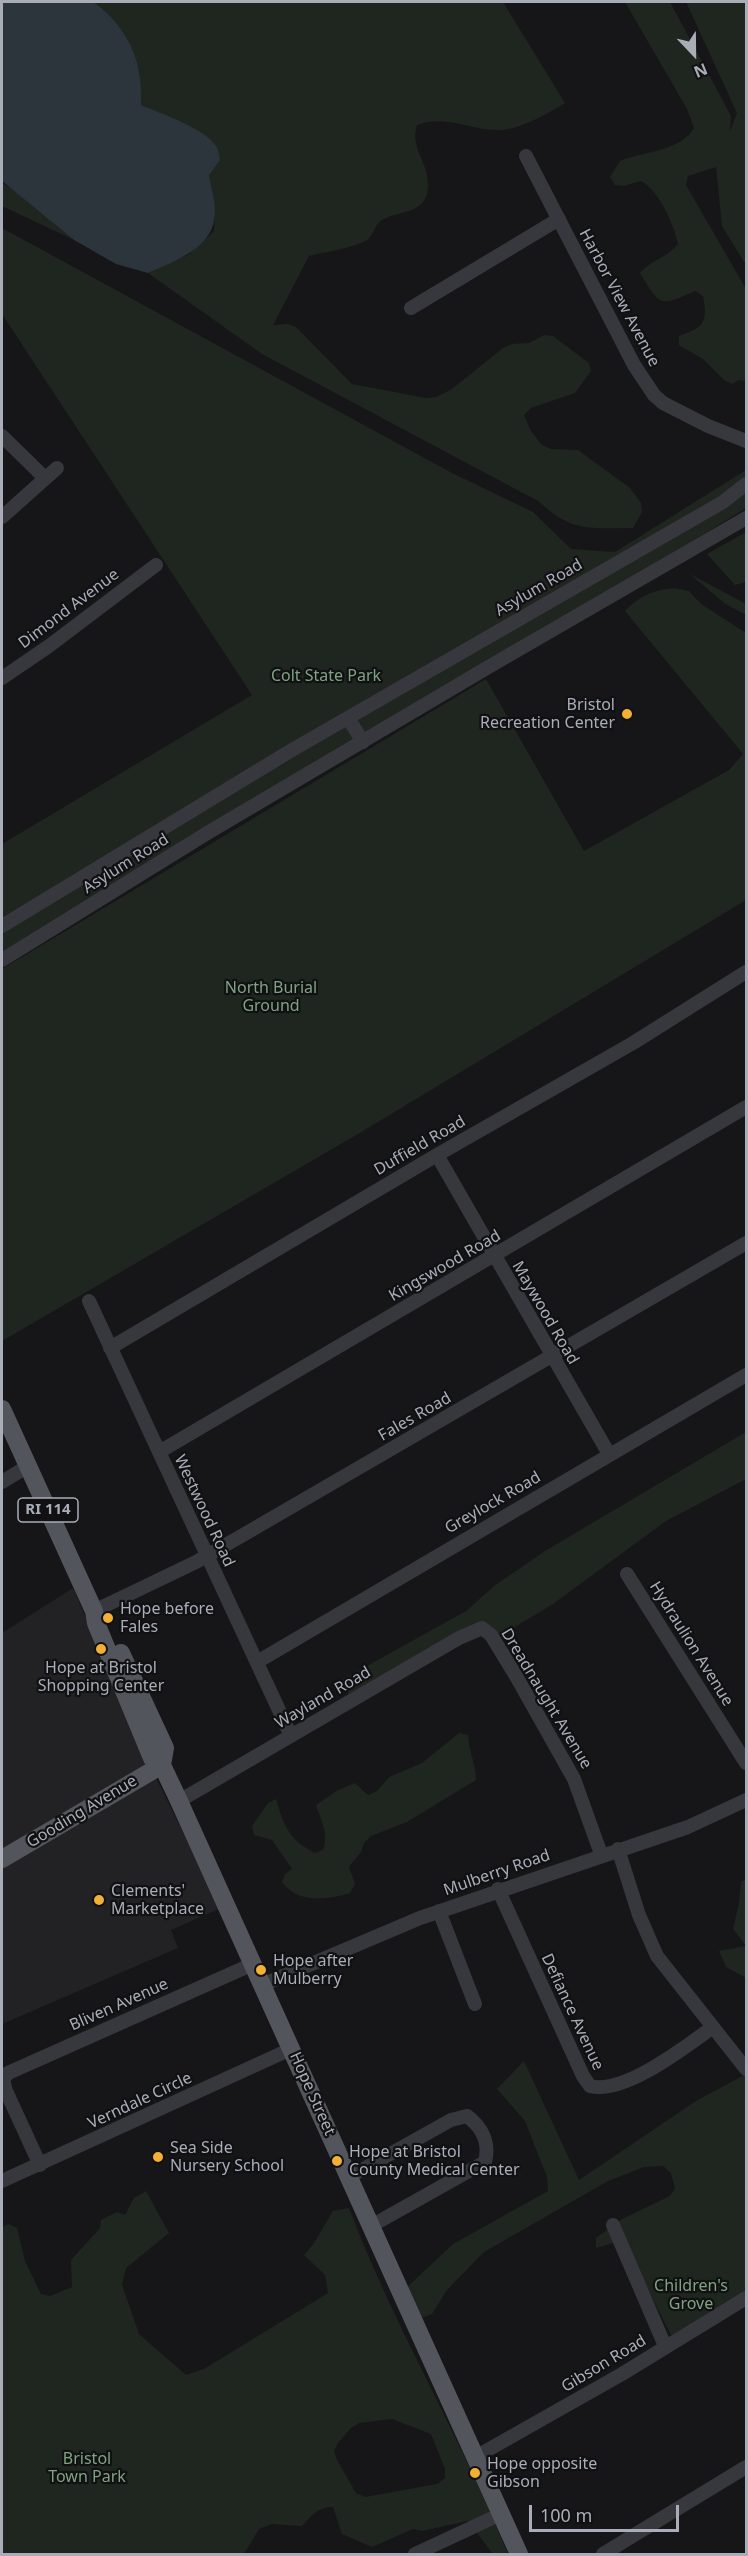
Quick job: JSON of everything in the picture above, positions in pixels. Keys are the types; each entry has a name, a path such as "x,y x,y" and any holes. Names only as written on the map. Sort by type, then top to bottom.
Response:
{"main road":[{"name":"Hope Street","path":"2,1409 94,1611 104,1619 165,1748 162,1764 477,2456 519,2554"},
{"name":"Gooding Avenue","path":"2,1860 162,1764"}],"street":[{"name":"Harbor View Avenue","path":"526,156 633,365 654,395 681,413 747,441"},
{"name":"Harbor View Avenue","path":"411,308 559,219"},
{"path":"2,436 45,478"},
{"path":"2,517 57,468"},
{"name":"Asylum Road","path":"2,926 348,718 723,502 747,484"},
{"name":"Asylum Road","path":"2,960 209,832 747,518"},
{"name":"Dimond Avenue","path":"2,678 49,646 156,565"},
{"path":"348,718 363,742"},
{"name":"Duffield Road","path":"110,1348 437,1155 633,1043 747,972"},
{"name":"Kingswood Road","path":"159,1452 747,1107"},
{"name":"Maywood Road","path":"437,1155 493,1256 609,1454"},
{"name":"Fales Road","path":"94,1611 207,1555 747,1243"},
{"name":"Westwood Road","path":"89,1300 291,1736"},
{"name":"Greylock Road","path":"257,1662 747,1375"},
{"path":"2,1482 28,1466"},
{"name":"Hydraulion Avenue","path":"627,1574 747,1763"},
{"name":"Wayland Road","path":"179,1802 459,1638 478,1629 485,1630"},
{"name":"Dreadnaught Avenue","path":"485,1630 516,1676 574,1779 601,1854"},
{"name":"Mulberry Road","path":"262,1985 439,1911 601,1854 687,1827 747,1800"},
{"path":"618,1849 639,1915 657,1956 747,2068"},
{"name":"Defiance Avenue","path":"498,1889 583,2076 590,2086 605,2088 641,2074 713,2027"},
{"path":"439,1911 476,2004"},
{"name":"Bliven Avenue","path":"3,2080 11,2071 253,1964"},
{"name":"Verndale Circle","path":"2,2181 291,2049"},
{"path":"3,2080 40,2165"},
{"path":"349,2177 451,2120 467,2116 477,2123 481,2131 488,2152 485,2162 371,2226"},
{"path":"613,2225 665,2346"},
{"name":"Gibson Road","path":"477,2456 747,2298"},
{"path":"603,2554 747,2467"},
{"path":"415,2554 501,2514"}],"shaded area":[{"path":"2,2 93,2 116,23 133,52 140,76 141,105 193,127 216,146 220,160 209,175 215,207 213,224 208,235 192,252 148,273 116,264 74,240 2,181"},
{"path":"73,1588 145,1756 221,1908 171,1930 178,1948 2,2024 2,1633"}],"green space":[{"path":"93,2 503,2 565,103 534,120 508,129 489,130 439,121 417,125 415,133 417,147 428,182 427,193 420,206 381,221 370,238 361,243 309,256 273,325 288,324 296,327 352,384 426,398 436,397 452,389 503,348 512,344 529,343 544,335 553,336 589,363 591,371 575,393 531,408 524,415 531,431 542,445 551,449 578,450 630,488 641,503 642,512 633,528 593,528 572,524 561,519 538,501 262,354 148,273 188,255 214,231 215,210 209,175 174,119 141,105 139,70"},
{"path":"625,2 670,2 731,116 730,131 737,113 686,2 746,2 746,265 722,226 716,167 688,176 686,185 746,289 746,381 739,380 732,384 724,380 703,359 679,345 679,336 694,330 702,323 705,312 703,296 695,291 674,300 662,301 652,292 640,273 678,244 676,236 660,200 648,186 641,181 624,186 615,185 610,177 620,161 680,142 694,128 687,109"},
{"path":"2,183 14,190 74,240 2,206"},
{"name":"Colt State Park","path":"2,228 452,473 533,512 571,549 615,552 746,470 746,508 497,662 2,961 2,844 252,695 2,314"},
{"path":"746,532 746,582 735,585 707,554"},
{"path":"690,574 746,604 746,615 724,603"},
{"name":"North Burial Ground","path":"675,588 689,591 701,604 746,633 746,900 358,1134 2,1341 2,969 486,679 584,851 729,770 743,754 625,611 648,594"},
{"path":"746,1432 746,1479 666,1521 553,1604 498,1637 483,1622 351,1697 340,1681 466,1611 494,1586 545,1551"},
{"path":"459,1733 468,1735 476,1780 407,1822 371,1836 349,1867 355,1884 350,1893 323,1898 304,1897 296,1894 282,1882 285,1874 292,1869 272,1840 254,1835 252,1826 268,1803 276,1799 282,1817 293,1837 315,1853 323,1850 325,1844 324,1828 316,1805 338,1790 355,1783 368,1795 377,1791 389,1777 422,1763"},
{"path":"746,1880 746,1946 733,1929 741,1881"},
{"path":"746,1946 746,1978 726,1967 719,1951"},
{"name":"Children's Grove","path":"524,2061 579,2180 696,2101 746,2074 746,2295 673,2339 623,2240 596,2248 596,2238 622,2219 670,2196 675,2188 671,2173 663,2166 644,2167 608,2181 484,2252 447,2290 432,2314 421,2318 404,2290 453,2244 548,2191 547,2177 525,2121 497,2089"},
{"name":"Bristol Town Park","path":"146,2191 169,2233 126,2268 122,2285 139,2334 186,2375 204,2369 328,2293 325,2275 304,2255 333,2211 349,2208 386,2296 470,2467 508,2554 493,2554 468,2521 422,2531 413,2529 372,2547 342,2534 333,2507 328,2507 312,2515 302,2526 272,2524 259,2529 244,2554 2,2554 2,2227 9,2224 17,2228 25,2261 41,2294 50,2296 72,2287 71,2260 100,2228 101,2220 117,2212 125,2215 134,2198","holes":["392,2419 431,2434 445,2469 445,2478 437,2484 365,2497 356,2493 334,2451 350,2429 359,2423"]}],"place":[{"name":"Bristol Recreation Center","path":"627,714"},
{"name":"Hope before Fales","path":"108,1618"},
{"name":"Hope at Bristol Shopping Center","path":"101,1649"},
{"name":"Clements' Marketplace","path":"99,1900"},
{"name":"Hope after Mulberry","path":"261,1970"},
{"name":"Sea Side Nursery School","path":"158,2157"},
{"name":"Hope at Bristol County Medical Center","path":"337,2161"},
{"name":"Hope opposite Gibson","path":"475,2473"}]}
